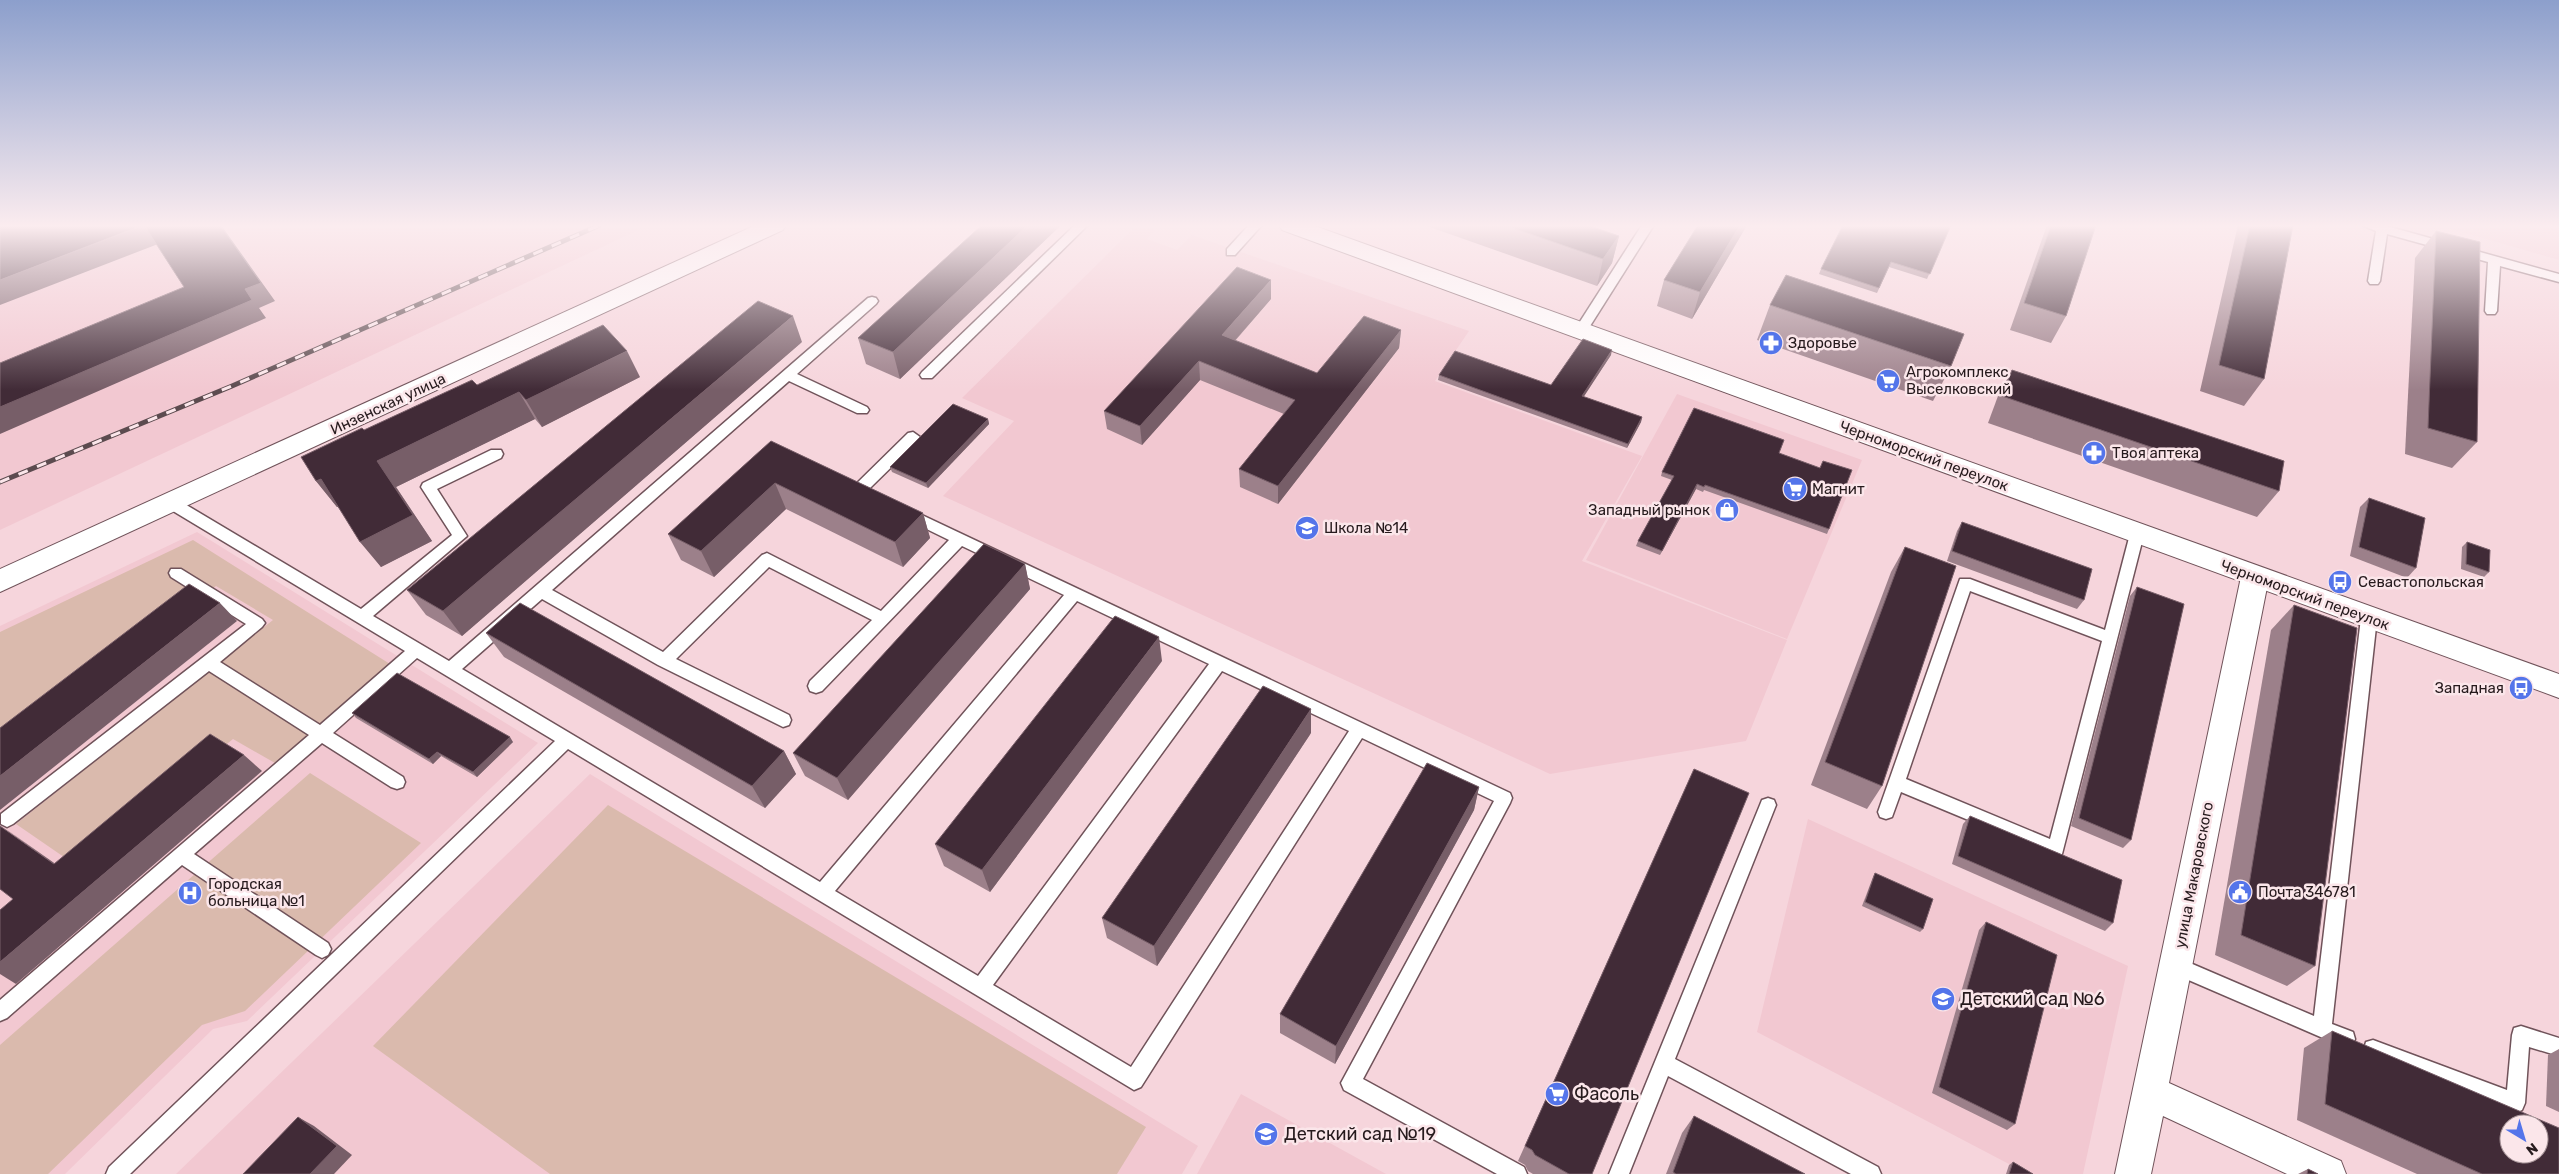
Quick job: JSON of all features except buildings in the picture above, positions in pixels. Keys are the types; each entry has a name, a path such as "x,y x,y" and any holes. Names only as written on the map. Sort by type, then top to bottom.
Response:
{"street":[{"name":"Инзенская улица","path":"0,581 173,504 657,280"},
{"name":"Черноморский переулок","path":"1438,280 2559,686"},
{"name":"улица Макаровского","path":"2133,1174 2255,577"},
{"path":"2150,1092 2328,1174"}],"lane":[{"path":"927,375 1025,280"},
{"path":"1580,332 1609,280"},
{"path":"2492,311 2493,280"},
{"path":"450,670 872,301"},
{"path":"787,375 862,410"},
{"path":"913,437 859,490 1504,798 1351,1083 1517,1174"},
{"path":"362,617 460,536 428,487 496,454"},
{"path":"173,504 1134,1080 1359,729"},
{"path":"1896,782 2056,848 2137,534"},
{"path":"816,686 960,538"},
{"path":"664,660 767,559 883,619"},
{"path":"7,819 257,624 176,573"},
{"path":"1886,812 1965,583 2110,638"},
{"path":"541,591 664,660 783,720"},
{"path":"822,893 1075,593"},
{"path":"2322,1030 2368,618"},
{"path":"0,1012 416,650"},
{"path":"208,663 397,782"},
{"path":"980,988 1219,663"},
{"path":"116,1174 567,740"},
{"path":"1619,1174 1768,805"},
{"path":"181,855 322,949"},
{"path":"2176,966 2322,1030 2515,1103 2521,1035 2559,1048"},
{"path":"1664,1063 1871,1174"}],"shaded area":[{"path":"0,280 532,280 0,530"},
{"name":"Школа №14","path":"1082,280 1321,280 1469,331 1435,381 1642,456 1582,561 1787,640 1746,741 1550,774 943,496 1014,421 962,398"},
{"name":"Западный рынок","path":"1677,394 1862,460 1787,639 1586,560"},
{"name":"Городская больница №1","path":"197,532 538,743 247,1021 213,1029 65,1174 0,1174 0,626"},
{"path":"193,540 390,664 275,763 233,739 77,866 16,824 273,620 216,586 0,755 0,632"},
{"path":"310,773 421,843 245,1011 202,1025 48,1174 0,1174 0,1045"},
{"path":"590,774 1198,1146 1182,1174 176,1174"},
{"path":"608,805 1146,1127 1117,1174 550,1174 373,1046"},
{"name":"Детский сад №6","path":"1808,819 2128,966 2083,1174 2028,1174 1757,1032"},
{"name":"Детский сад №19","path":"1241,1094 1386,1174 1197,1174"}],"railway":[{"path":"0,482 232,386 475,280"}],"place":[{"name":"Здоровье","path":"1771,343"},
{"name":"Агрокомплекс Выселковский","path":"1888,381"},
{"name":"Твоя аптека","path":"2094,453"},
{"name":"Магнит","path":"1795,489"},
{"name":"Западный рынок","path":"1727,510"},
{"name":"Школа №14","path":"1307,528"},
{"name":"Севастопольская","path":"2340,582"},
{"name":"Западная","path":"2521,688"},
{"name":"Почта 346781","path":"2240,892"},
{"name":"Городская больница №1","path":"190,893"},
{"name":"Детский сад №6","path":"1943,999"},
{"name":"Фасоль","path":"1557,1094"},
{"name":"Детский сад №19","path":"1266,1134"}]}
